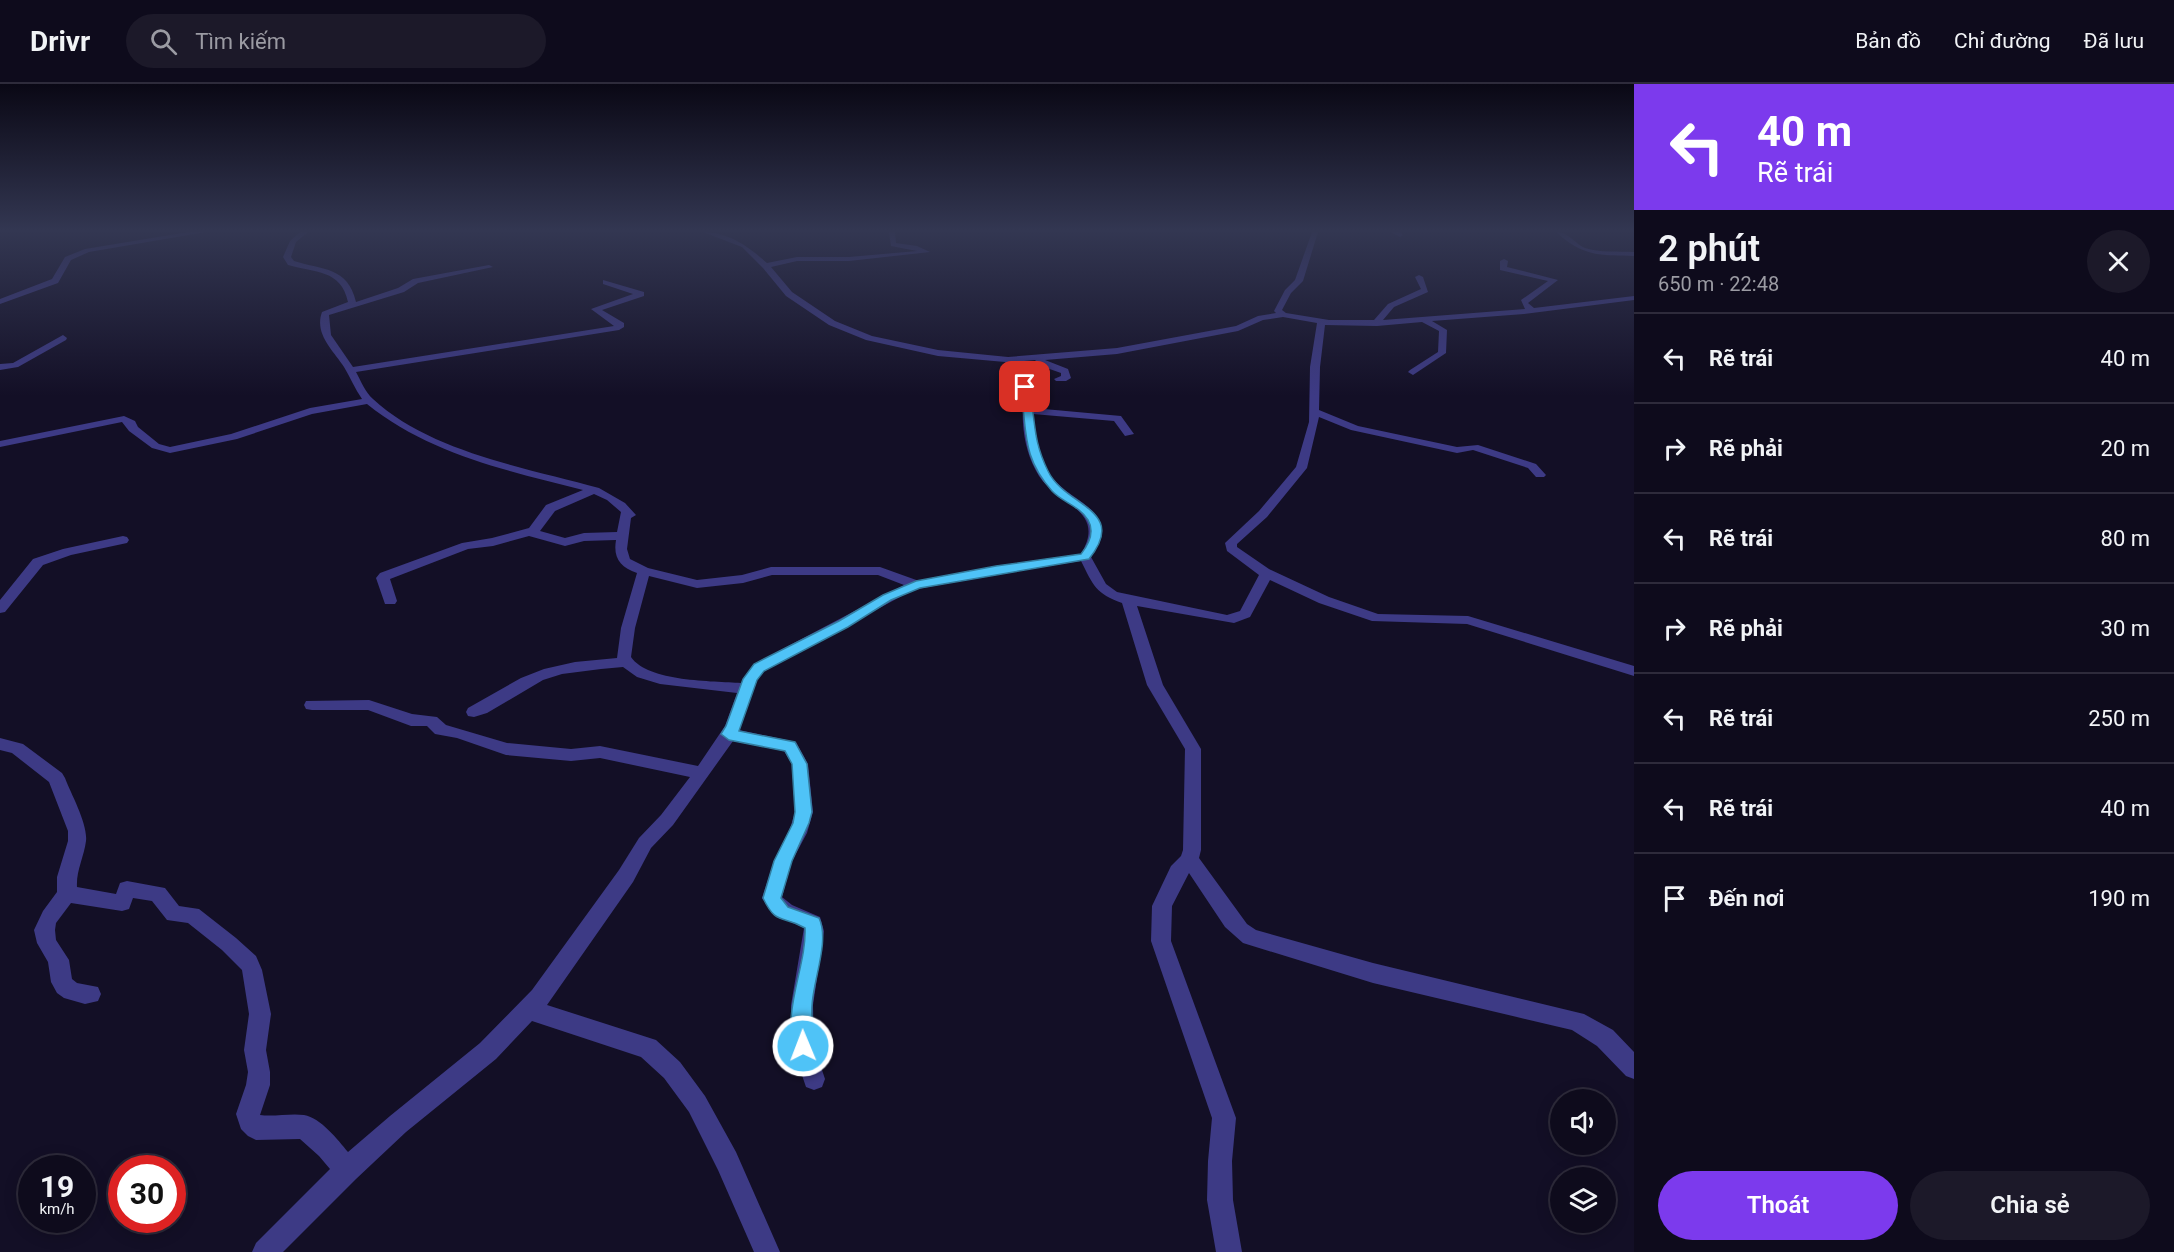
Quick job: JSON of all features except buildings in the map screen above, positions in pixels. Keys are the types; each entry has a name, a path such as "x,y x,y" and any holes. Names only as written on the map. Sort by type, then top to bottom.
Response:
{"street":[{"path":"0,302 39,287"},
{"path":"346,287 352,300 350,305"},
{"path":"407,287 365,303 329,311 323,316 327,338 369,401 399,423 436,442 541,477 595,490 619,503 630,515 625,514 620,554 622,560 629,566 697,584 743,579 771,572 880,571 916,585"},
{"path":"350,370 616,328 621,325 595,309 641,294 619,287"},
{"path":"783,287 801,304 861,335 938,353 1008,360 1117,351 1155,345 1238,328 1261,318 1283,315 1321,322 1377,323 1533,311 1634,298"},
{"path":"1283,315 1278,311 1293,287"},
{"path":"1377,323 1380,315 1388,307 1425,290 1423,287"},
{"path":"1533,311 1524,302 1545,287"},
{"path":"1413,372 1442,353 1443,330 1422,320"},
{"path":"1321,322 1315,367 1316,412 1301,468 1263,514 1231,543 1231,548 1265,572 1324,600 1377,618 1468,620 1634,672"},
{"path":"0,367 15,365 63,338"},
{"path":"1037,357 1044,364 1065,371 1066,378 1059,379"},
{"path":"265,1252 347,1170 398,1124 488,1051 530,1010 566,963 626,876 645,843 668,820 712,760 733,728 747,688 759,668 887,598 916,585 1085,557 1093,547 1097,536 1094,520 1084,508 1058,491 1044,475 1031,445 1029,411 1024,384 1008,360"},
{"path":"0,444 124,419 160,450 170,450 233,437 310,411 369,401"},
{"path":"1029,411 1117,418 1129,434"},
{"path":"1316,412 1346,426 1367,431 1457,450 1474,447 1532,466 1540,475"},
{"path":"533,532 546,509 595,490"},
{"path":"390,601 383,578 388,574 466,546 533,532 565,542 584,537 621,536"},
{"path":"0,609 38,562 68,552 123,540"},
{"path":"1085,557 1100,586 1113,595 1128,600 1234,620 1245,614 1263,583 1265,572"},
{"path":"644,571 628,625 624,657 627,662 636,669 678,684 747,688"},
{"path":"1128,600 1155,685 1193,749 1192,850 1189,860 1178,872 1162,906 1161,941 1224,1118 1220,1161 1220,1200 1229,1252"},
{"path":"474,712 490,706 530,679 578,666 627,662"},
{"path":"312,705 369,705 411,720 431,721 441,730 517,751 571,755 600,752 701,773"},
{"path":"729,734 790,746 800,764 804,812 783,861 772,898 776,907 783,913 813,923 814,931 802,1005 803,1046 814,1079"},
{"path":"0,744 17,748 57,778 77,831 77,841 67,877 67,894 46,925 45,941 59,962 60,977 64,987 75,993 90,994"},
{"path":"1189,860 1199,868 1237,928 1250,937 1373,973 1576,1021 1605,1038 1634,1068"},
{"path":"67,894 122,903 127,890 158,894 174,914 192,915 244,958 252,970 260,1014 255,1050 259,1061 258,1085 248,1114 249,1121 256,1128 304,1127 328,1147 347,1170"},
{"path":"530,1010 648,1048 672,1070 697,1104 722,1151 767,1252"}],"route":[{"path":"803,1046 802,1005 814,931 813,923 795,915 783,913 776,907 772,898 783,861 798,833 804,812 800,764 790,746 760,742 729,734 750,679 759,668 909,587 996,570 1085,557 1093,547 1097,536 1096,525 1092,516 1084,508 1058,491 1044,475 1031,445 1025,387"}]}
